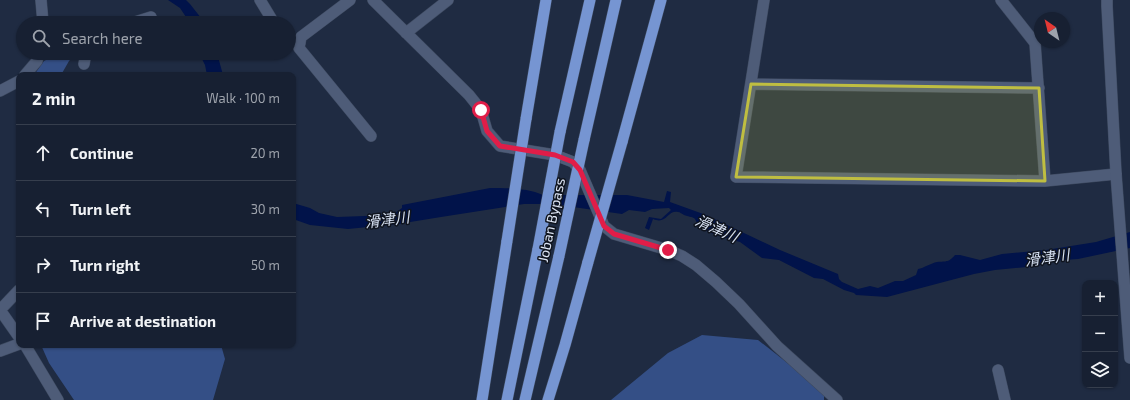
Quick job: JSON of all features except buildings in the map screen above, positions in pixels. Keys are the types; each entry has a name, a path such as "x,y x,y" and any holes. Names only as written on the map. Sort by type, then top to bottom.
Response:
{"highway":[{"path":"482,400 546,0"},
{"name":"Joban Bypass","path":"507,400 560,132 590,0"},
{"name":"Joban Bypass","path":"525,400 559,256 616,0"},
{"path":"548,400 565,345 661,0"}],"street":[{"path":"41,0 42,16"},
{"path":"260,0 270,16"},
{"path":"350,0 301,37 299,48 371,136"},
{"path":"373,0 469,95 481,110 487,131 500,146 555,155 573,162 580,170 604,226 614,234 668,250 682,256 696,265 739,304 777,346 837,400"},
{"path":"406,33 448,0"},
{"path":"764,0 736,177 1045,181 1116,174"},
{"path":"1001,0 1035,43 1045,181"},
{"path":"1107,0 1116,174 1130,358"},
{"path":"296,42 300,43"},
{"path":"28,72 38,60"},
{"path":"0,91 16,83"},
{"path":"751,84 1039,88"},
{"path":"16,293 0,310 16,333"},
{"path":"0,351 16,345"},
{"path":"27,348 58,400"},
{"path":"998,370 1006,400"}],"highlighted area":[{"path":"751,84 1039,88 1045,181 736,177"}],"shaded area":[{"path":"70,60 63,72 36,72 44,61"},
{"path":"702,335 758,340 799,372 824,395 824,400 611,400 668,353"},
{"path":"42,348 222,348 225,359 213,400 74,400 49,363"}],"water":[{"path":"168,0 186,0 199,16 185,16 180,8"},
{"path":"202,60 219,60 222,72 206,72"},
{"name":"滑津川","path":"490,188 510,188 543,195 627,195 664,202 667,191 671,192 670,202 706,215 780,250 838,274 839,279 842,282 858,289 870,286 878,288 895,281 903,281 916,275 918,269 937,262 949,260 955,255 980,260 1002,254 1046,250 1096,242 1130,232 1130,248 1078,259 1050,261 1038,266 995,270 974,274 887,297 856,295 823,279 814,278 779,260 762,258 740,242 699,228 694,218 679,212 671,213 661,220 653,219 649,230 645,228 649,217 661,219 671,210 669,208 652,209 645,212 629,210 622,214 552,204 524,204 398,224 348,229 310,225 296,220 296,204 310,208 319,213 337,217 392,215 402,208 402,205"}],"route":[{"path":"481,110 487,131 500,146 555,155 573,162 580,170 604,226 614,234 668,250"}]}
